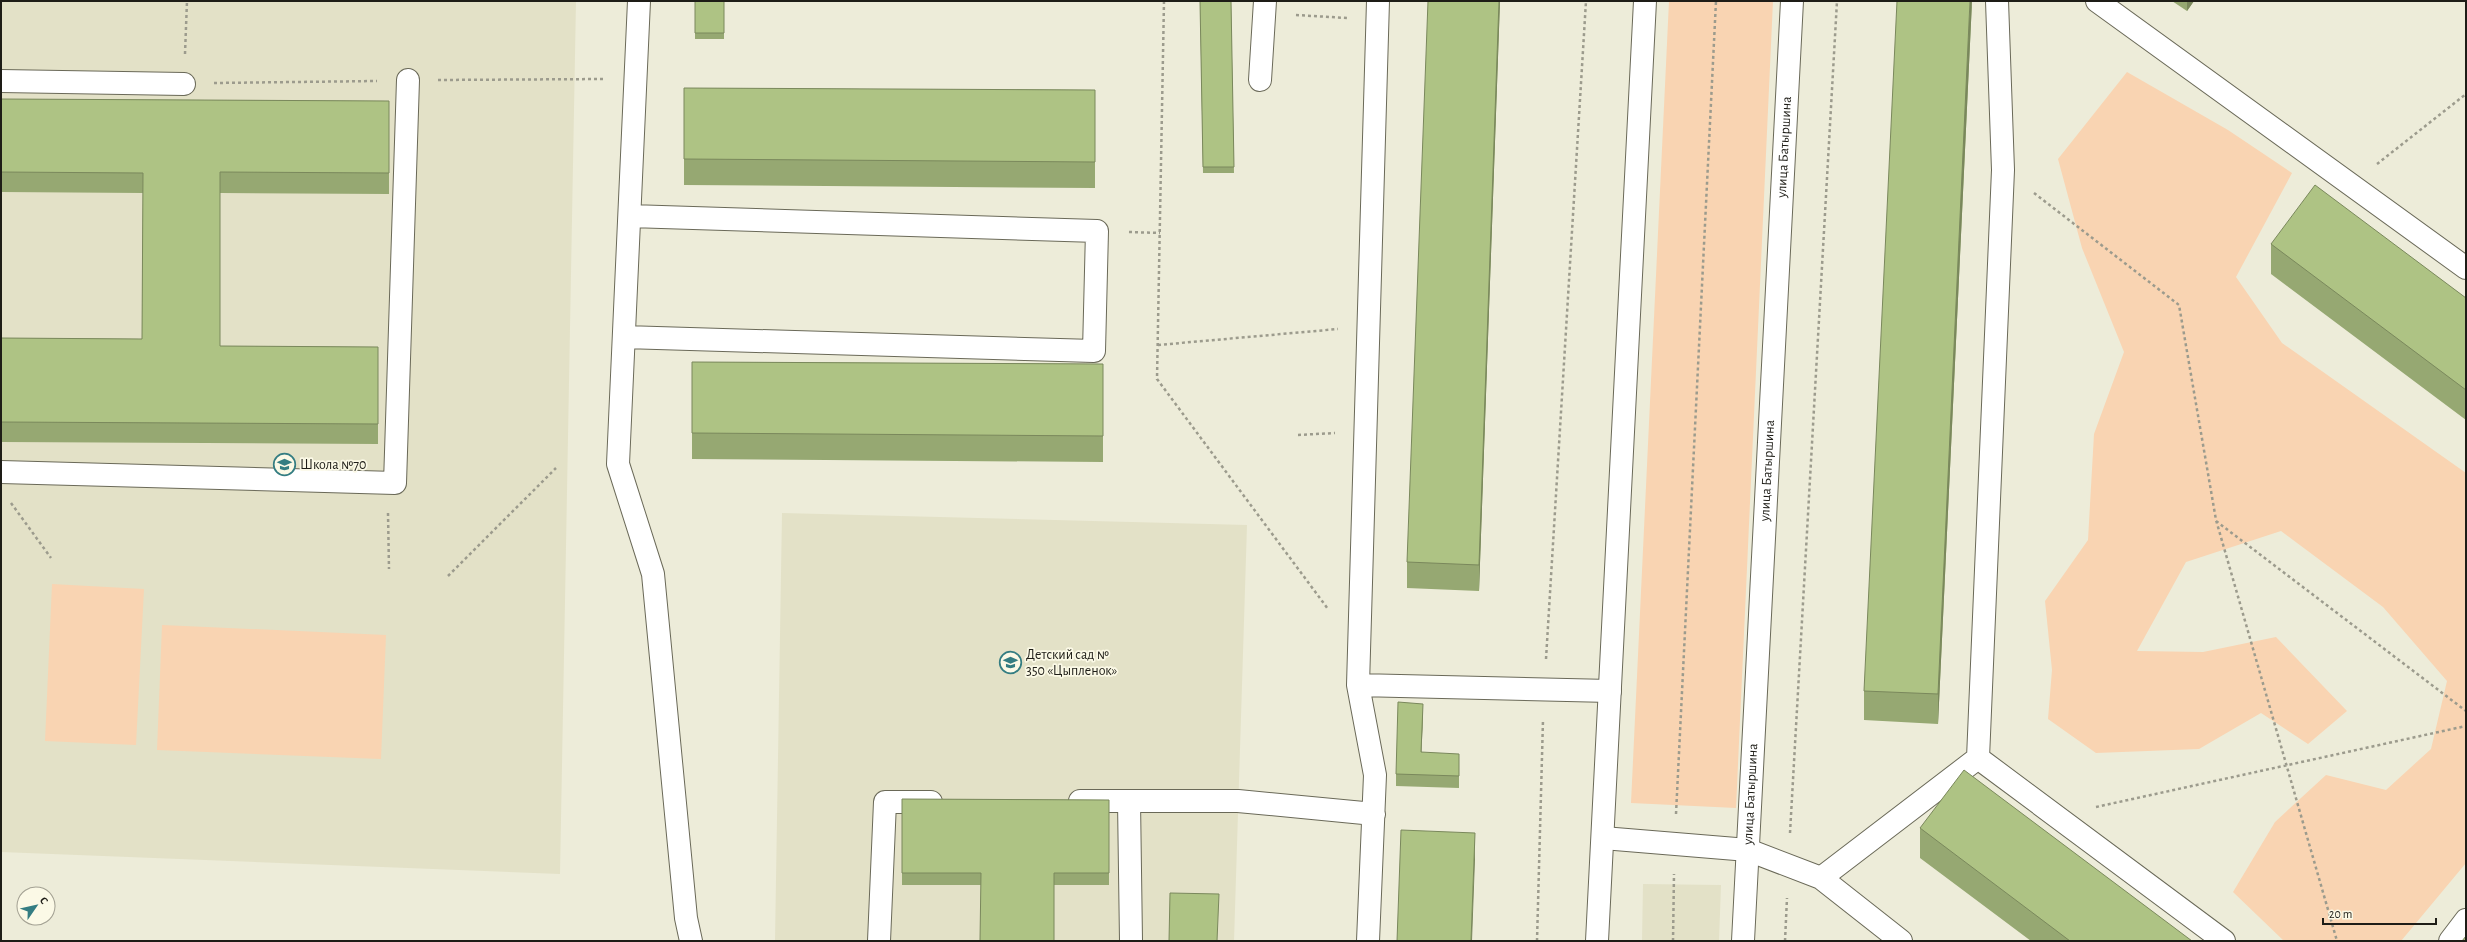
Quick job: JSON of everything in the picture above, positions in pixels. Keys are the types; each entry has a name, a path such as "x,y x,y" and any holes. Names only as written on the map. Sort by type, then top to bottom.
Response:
{"street":[{"path":"640,1 618,464 653,574 686,918 691,941"},
{"path":"1597,941 1645,1"},
{"name":"улица Батыршина","path":"1743,941 1792,1"},
{"path":"1978,758 2003,170 1997,1"},
{"path":"2097,1 2466,268"},
{"path":"1260,80 1265,7"},
{"path":"1368,941 1375,776 1358,685 1377,10"},
{"path":"1,472 395,483 408,80"},
{"path":"1,81 184,84"},
{"path":"624,336 1094,351 1097,230 630,216"},
{"path":"1358,685 1610,691"},
{"path":"1821,878 1978,758"},
{"path":"1978,758 2224,941"},
{"path":"1129,801 1131,941"},
{"path":"1058,802 1238,801 1374,814"},
{"path":"878,941 885,802 948,802"},
{"path":"1603,838 1748,850 1821,878 1901,941"},
{"path":"2450,941 2466,920"}],"path":[{"path":"187,1 184,84 575,77 636,80"},
{"path":"1164,1 1157,379 1331,613"},
{"path":"1537,941 1544,689 1586,1"},
{"path":"1673,941 1674,844 1716,1"},
{"path":"1785,941 1837,1"},
{"path":"1265,7 1377,10"},
{"path":"2351,184 2466,94"},
{"path":"2003,170 2179,305 2216,520 2337,941"},
{"path":"1158,345 1368,326"},
{"path":"1298,435 1365,431"},
{"path":"448,576 556,468"},
{"path":"388,483 389,569"},
{"path":"10,502 51,558"},
{"path":"2216,520 2466,711"},
{"path":"2055,816 2466,726"}],"shaded area":[{"name":"Школа №70","path":"1,1 576,1 560,874 1,852"},
{"path":"1669,1 1773,1 1736,808 1631,803"},
{"path":"2127,72 2228,130 2292,173 2236,277 2282,343 2466,473 2466,863 2401,941 2284,941 2233,892 2275,822 2326,775 2386,790 2431,749 2447,681 2383,607 2281,531 2186,562 2137,651 2203,652 2276,637 2347,711 2308,744 2261,713 2199,749 2096,753 2048,719 2052,670 2045,601 2088,540 2094,434 2124,352 2082,248 2058,159"},
{"name":"Детский сад № 350 «Цыпленок»","path":"782,513 1247,525 1234,941 775,941"},
{"path":"52,584 144,589 136,745 45,741"},
{"path":"162,625 386,635 381,759 157,750"},
{"path":"1643,884 1721,885 1719,941 1642,941"}],"building":[{"path":"695,1 724,1 724,33 695,33"},
{"path":"1200,1 1231,1 1234,167 1203,167"},
{"path":"1428,1 1499,1 1479,565 1407,562"},
{"path":"1897,1 1970,1 1938,694 1864,691"},
{"path":"684,88 1095,90 1095,162 684,159"},
{"path":"1,99 389,101 389,173 220,172 220,346 378,347 378,424 1,422 1,338 142,339 143,173 1,172"},
{"path":"2315,185 2466,298 2466,390 2271,244"},
{"path":"692,362 1103,364 1103,436 692,433"},
{"path":"1398,702 1423,704 1421,752 1459,754 1459,776 1396,774"},
{"path":"1964,770 2192,941 2070,941 1920,828"},
{"path":"902,799 1109,800 1109,873 1054,873 1054,941 980,941 981,873 902,873"},
{"path":"1401,830 1475,833 1471,941 1397,941"},
{"path":"1170,893 1219,894 1217,941 1169,941"}],"place":[{"name":"Школа №70","path":"284,465"},
{"name":"Детский сад № 350 «Цыпленок»","path":"1011,663"}]}
